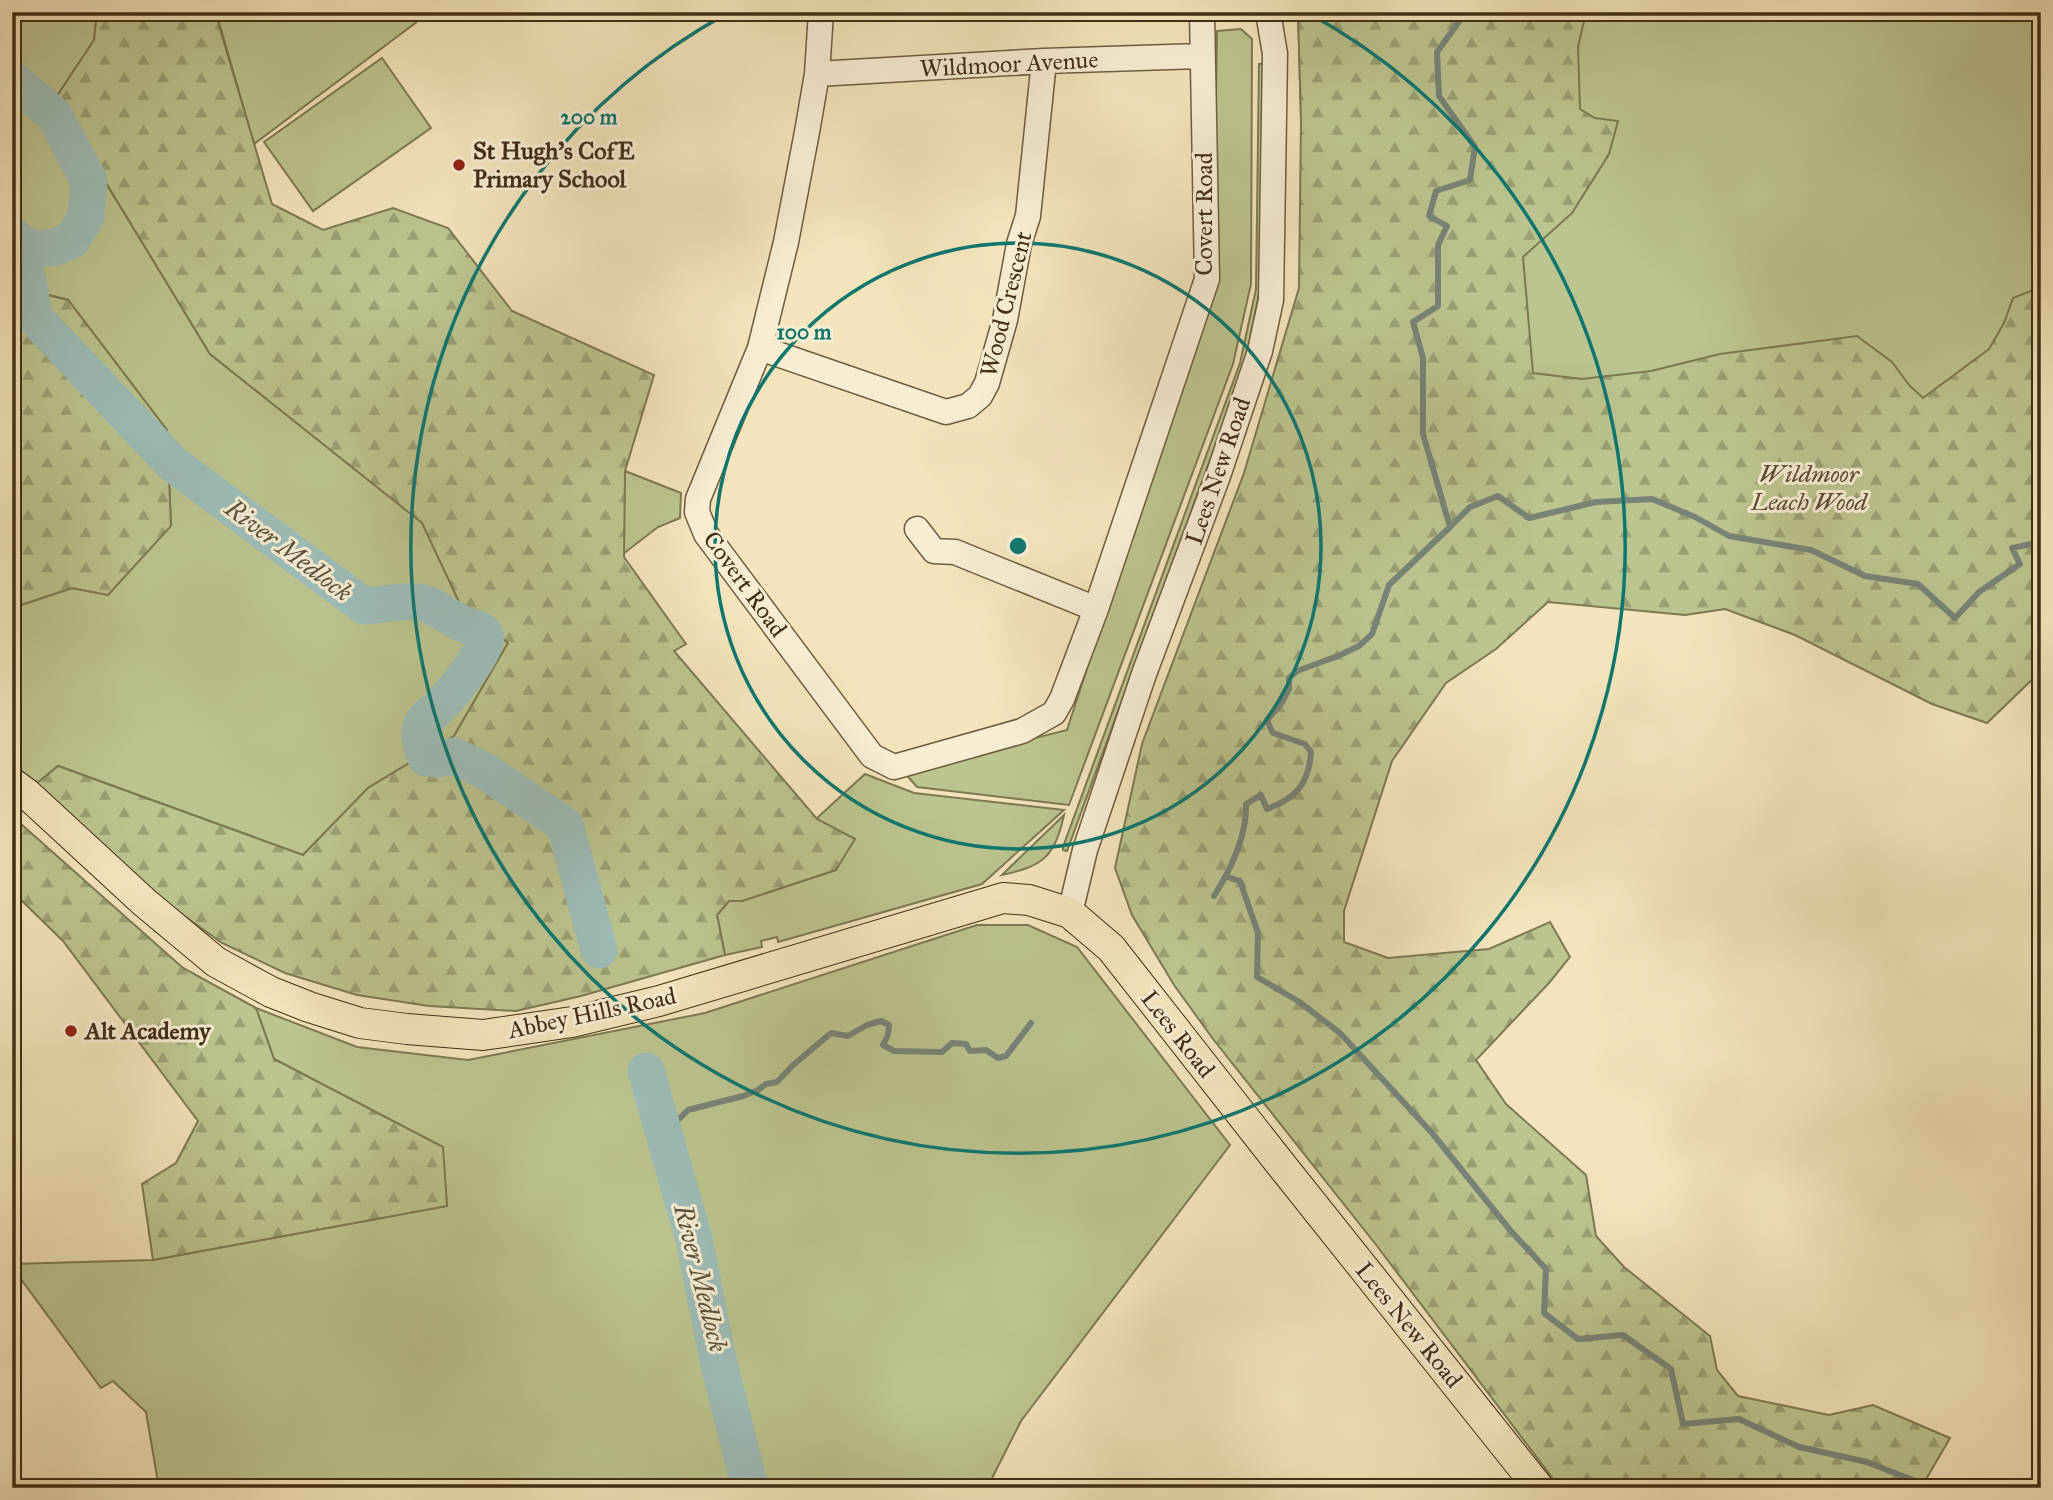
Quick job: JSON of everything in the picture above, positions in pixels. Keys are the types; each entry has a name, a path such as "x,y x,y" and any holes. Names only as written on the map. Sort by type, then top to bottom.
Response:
{"main road":[{"name":"Abbey Hills Road","path":"12,783 144,902 216,962 271,992 309,1007 360,1023 407,1030 483,1035 572,1022 659,1001 1003,898 1028,900 1070,913"},
{"name":"Lees Road","path":"1070,913 1111,948 1279,1162"},
{"name":"Lees New Road","path":"1279,1162 1539,1488"}],"street":[{"name":"Covert Road","path":"821,12 817,74 786,243 760,348 698,499 697,512 706,534 872,756 894,767 1022,731 1054,713 1062,699 1096,609 1207,279 1202,12"},
{"name":"Lees New Road","path":"1070,913 1085,850 1144,674 1218,476 1260,351 1269,313 1275,54 1268,12"},
{"name":"Wildmoor Avenue","path":"817,74 1044,61 1201,57"},
{"name":"Wood Crescent","path":"760,348 946,412 968,406 980,396 987,383 1005,320 1019,244 1028,216 1044,61"},
{"path":"917,530 933,551 955,552 1096,609"}],"green space":[{"path":"12,12 97,12 94,40 55,99 210,354 423,523 460,604 508,643 454,736 368,788 303,855 58,766 36,784 12,765 12,608 72,588 108,595 171,525 167,430 68,300 12,286 12,47 16,43 12,37"},
{"path":"97,12 215,12 272,204 323,230 393,208 448,228 512,311 654,375 625,471 624,557 686,644 674,651 817,819 855,839 836,870 742,901 729,901 717,915 725,955 581,996 516,1011 429,1006 357,995 285,973 222,943 155,895 36,784 58,766 303,855 368,788 454,736 508,643 460,604 422,523 210,354 55,99 94,40"},
{"path":"216,12 430,12 254,144"},
{"path":"1298,12 2041,12 2041,354 1941,411 1529,400 1301,120"},
{"name":"Wildmoor Leach Wood","path":"1298,12 1586,12 1578,47 1580,109 1595,118 1618,121 1609,154 1572,213 1523,257 1533,373 1582,379 1651,371 1720,354 1857,336 1892,362 1923,398 1989,349 2004,323 2013,298 2041,287 2041,671 1987,723 1932,704 1795,635 1725,609 1685,615 1548,602 1496,649 1446,683 1392,761 1344,911 1344,942 1388,958 1489,949 1550,922 1570,957 1476,1060 1506,1104 1586,1175 1596,1236 1624,1267 1710,1336 1717,1370 1738,1396 1829,1415 1873,1405 1950,1438 1921,1488 1560,1488 1377,1246 1213,1039 1174,985 1132,915 1115,868 1142,744 1244,473 1299,288 1301,120"},
{"path":"1241,29 1252,39 1251,284 1233,364 1069,805 917,787 903,771 1067,730 1213,281 1217,31"},
{"path":"382,58 431,128 313,211 264,142"},
{"path":"1259,64 1263,64 1260,289 1245,364 1067,851 1063,850 1063,847 1240,363 1256,289"},
{"path":"12,286 68,300 167,430 171,526 108,595 72,588 12,608"},
{"path":"625,471 681,493 680,518 658,527 623,554"},
{"path":"865,774 914,793 1064,810 982,884 778,942 777,937 761,941 762,947 725,955 717,915 729,901 742,901 836,870 817,818"},
{"path":"1064,815 1056,841 1045,857 1028,868 1002,875"},
{"path":"12,816 183,968 256,1008 274,1059 443,1147 447,1206 153,1260 142,1184 176,1163 198,1121 63,941 12,891"},
{"path":"977,925 1028,925 1077,947 1230,1145 1021,1421 987,1488 159,1488 146,1412 113,1381 101,1388 12,1267 12,1264 153,1260 447,1206 442,1147 274,1059 256,1008 357,1047 468,1060 705,1013"}],"waterway":[{"path":"1214,896 1237,852 1244,828 1246,804 1261,795 1267,809 1277,805 1299,789 1307,773 1311,752 1305,744 1273,733 1268,723 1268,719 1289,689 1289,678 1297,671 1359,646 1372,634 1389,585 1450,527 1423,434 1423,358 1413,322 1438,306 1438,245 1447,226 1429,216 1436,191 1470,180 1475,147 1439,96 1437,52 1466,12"},
{"name":"River Medlock","path":"12,79 54,115 89,181 86,216 72,240 56,247 34,249 18,241 12,234"},
{"name":"River Medlock","path":"12,267 28,279 34,317 172,463 364,606 423,603 483,632 485,642 468,672 451,694 422,723 420,738 426,758 453,756 485,771 565,825 599,950"},
{"path":"1450,527 1470,507 1498,496 1529,518 1596,502 1652,499 1695,517 1729,536 1811,550 1865,576 1918,584 1955,618 1979,592 2020,564 2012,548 2041,542"},
{"path":"1227,877 1240,881 1258,933 1257,977 1298,1001 1340,1033 1432,1133 1510,1230 1546,1269 1544,1313 1578,1339 1623,1335 1671,1369 1683,1424 1739,1419 1799,1447 1867,1462 1933,1488"},
{"path":"667,1145 677,1134 675,1123 688,1110 743,1096 766,1084 777,1082 831,1033 848,1036 867,1025 881,1021 889,1025 883,1045 894,1051 942,1052 952,1043 966,1044 970,1051 986,1050 998,1058 1006,1056 1031,1023"},
{"name":"River Medlock","path":"646,1071 694,1239 718,1360 750,1488"}],"place":[{"name":"St Hugh's CofE Primary School","path":"459,165"},
{"name":"Alt Academy","path":"71,1031"}]}
